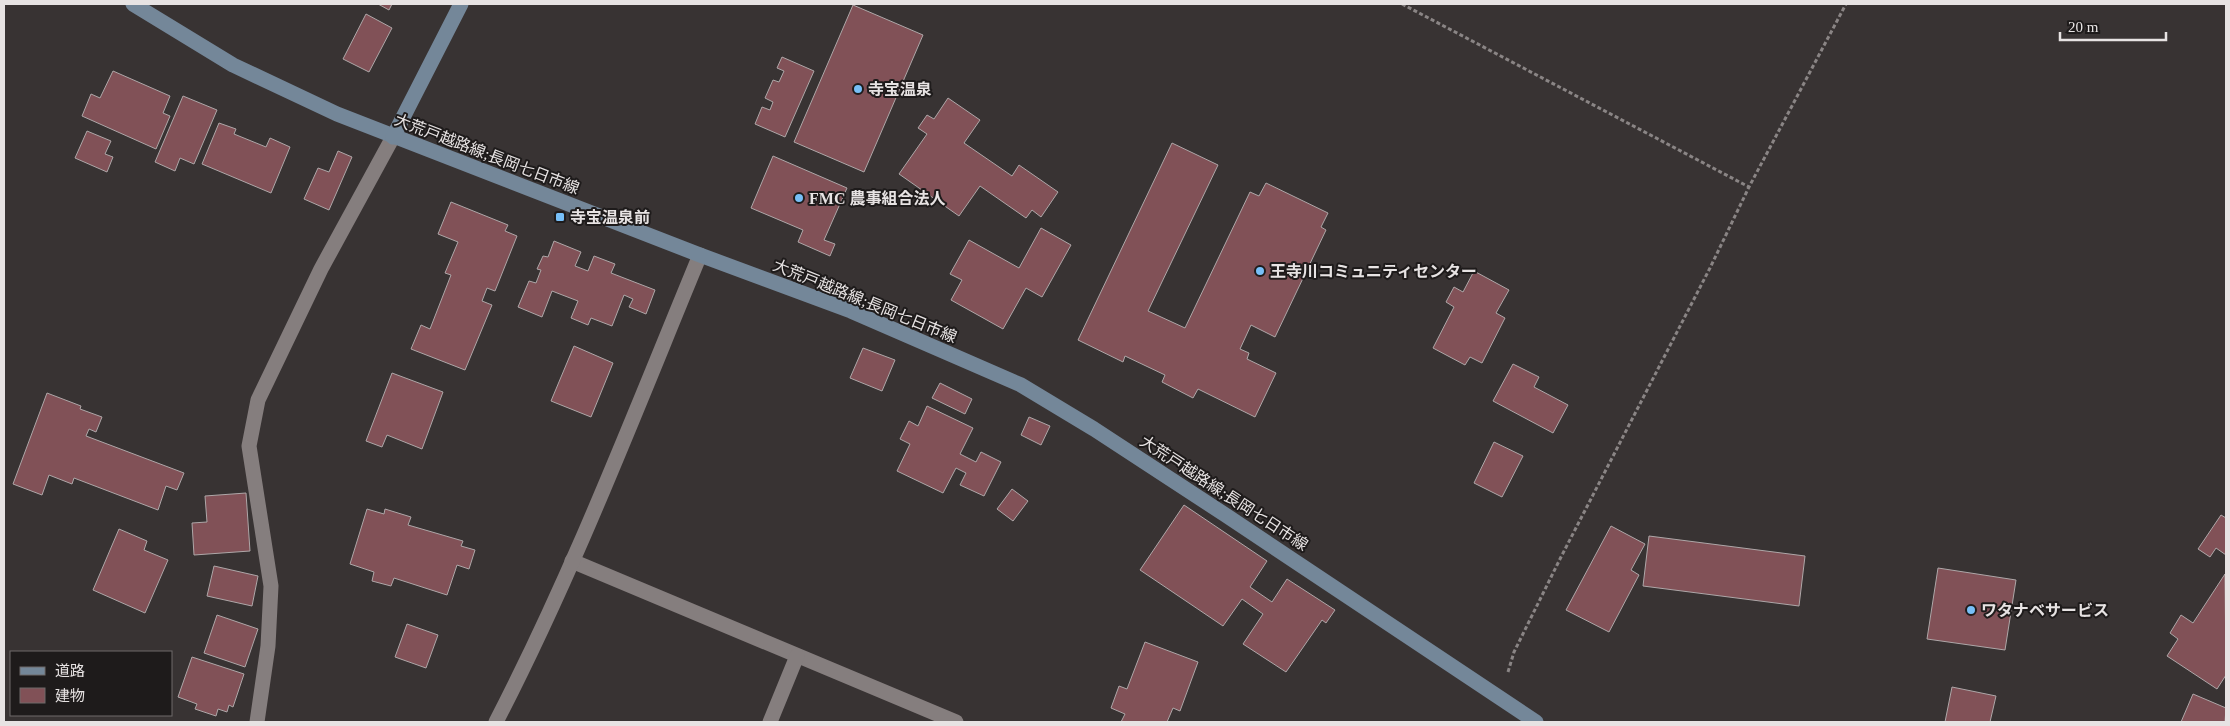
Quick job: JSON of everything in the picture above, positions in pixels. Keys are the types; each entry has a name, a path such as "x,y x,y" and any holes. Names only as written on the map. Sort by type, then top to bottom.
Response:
{"main road":[{"name":"大荒戸越路線;長岡七日市線","path":"132,4 233,65 337,114 700,255 851,311 1021,385 1176,482 1536,722"},
{"path":"393,137 461,4"}],"street":[{"path":"257,722 268,646 271,586 249,446 258,400 321,269 393,137"},
{"path":"496,722 528,660 572,562 700,255"},
{"path":"572,562 956,722"},
{"path":"770,722 797,656"}],"path":[{"path":"1402,4 1749,186"},
{"path":"1500,698 1514,652 1560,557 1710,268 1749,186 1846,4"}],"building":[{"path":"378,4 392,4 389,10"},
{"name":"寺宝温泉","path":"853,5 923,35 864,172 794,142"},
{"path":"366,14 392,28 369,72 343,59"},
{"path":"782,57 814,71 785,137 755,124 762,107 770,110 773,102 765,98 773,80 779,82 784,71 777,68"},
{"path":"113,71 170,96 163,113 170,116 156,149 82,116 91,94 100,98"},
{"path":"183,96 217,110 194,164 180,158 175,171 155,162"},
{"path":"948,98 980,120 964,143 1012,176 1019,165 1058,192 1041,217 1032,210 1026,218 980,186 959,216 899,174 927,134 918,128 927,115 934,119"},
{"path":"219,123 236,129 234,134 266,147 270,138 290,147 271,193 202,164"},
{"path":"87,131 111,141 105,154 113,157 107,172 75,158"},
{"name":"王寺川コミュニティセンター","path":"1172,143 1218,165 1148,311 1185,328 1250,192 1259,196 1266,183 1328,213 1321,227 1326,230 1275,337 1251,325 1240,349 1249,353 1247,359 1276,373 1255,417 1198,389 1193,398 1162,382 1165,375 1125,356 1123,362 1078,340"},
{"path":"338,151 352,157 329,210 304,199 318,168 329,172"},
{"name":"FMC 農事組合法人","path":"773,156 847,188 824,240 835,244 830,256 798,242 803,230 751,208"},
{"path":"451,202 508,225 505,231 517,236 495,291 487,288 482,301 492,305 465,370 411,349 421,325 430,329 451,275 445,273 458,242 438,234"},
{"path":"1041,228 1071,245 1042,297 1026,288 1003,329 951,300 962,280 950,274 969,240 1019,268"},
{"path":"554,241 581,252 575,266 588,271 594,256 615,264 611,273 655,290 646,314 629,307 633,299 624,295 612,326 591,318 588,325 571,318 578,301 552,291 542,317 518,307 529,281 536,283 541,270 537,269 543,256 548,257"},
{"path":"1474,271 1509,290 1496,313 1505,318 1482,363 1470,357 1465,365 1433,348 1454,307 1446,302 1454,287 1463,292"},
{"path":"574,346 613,363 591,417 551,401"},
{"path":"863,348 895,360 882,391 850,378"},
{"path":"1513,364 1539,377 1534,387 1568,405 1553,433 1493,401"},
{"path":"392,373 443,392 422,449 387,435 382,447 366,441"},
{"path":"940,383 972,399 965,414 932,398"},
{"path":"47,393 81,406 80,409 102,417 96,432 89,429 86,436 184,473 177,490 166,486 158,510 74,478 72,484 49,475 42,495 13,484"},
{"path":"927,406 973,428 960,454 976,462 981,452 1001,462 984,496 960,485 966,473 956,468 943,493 897,471 910,444 900,439 909,421 918,426"},
{"path":"1029,417 1050,426 1041,445 1021,435"},
{"path":"1494,442 1523,456 1502,497 1474,483"},
{"path":"1012,489 1028,501 1013,521 997,509"},
{"path":"246,493 250,551 194,555 192,523 207,522 205,496"},
{"path":"1184,505 1267,561 1250,587 1272,602 1287,579 1335,610 1326,623 1322,620 1286,672 1243,644 1263,614 1242,599 1223,626 1140,570"},
{"path":"367,509 384,514 385,509 411,517 408,525 463,541 461,546 475,550 469,569 457,565 447,595 394,578 391,586 372,581 374,572 350,564"},
{"path":"2221,515 2226,518 2226,555 2216,548 2210,557 2198,549"},
{"path":"1611,526 1645,544 1631,570 1639,575 1609,632 1566,610"},
{"path":"119,529 147,541 144,550 168,560 145,613 93,590"},
{"path":"1649,536 1805,556 1799,606 1643,586"},
{"path":"214,566 258,576 252,606 207,596"},
{"name":"ワタナベサービス","path":"1938,568 2016,580 2005,650 1927,639"},
{"path":"2225,574 2226,675 2217,689 2167,656 2178,639 2170,633 2181,615 2193,623"},
{"path":"217,615 258,629 245,667 204,653"},
{"path":"407,624 438,635 426,668 395,657"},
{"path":"1145,642 1198,662 1180,711 1173,708 1167,722 1121,722 1125,714 1111,708 1119,686 1127,689"},
{"path":"192,657 244,674 233,707 229,705 227,712 218,709 216,716 195,709 197,704 178,697"},
{"path":"1952,687 1996,696 1990,722 1945,722"},
{"path":"2193,694 2226,708 2225,722 2181,722"}],"place":[{"name":"寺宝温泉","path":"858,89"},
{"name":"FMC 農事組合法人","path":"799,198"},
{"name":"寺宝温泉前","path":"560,217"},
{"name":"王寺川コミュニティセンター","path":"1260,271"},
{"name":"ワタナベサービス","path":"1971,610"}]}
